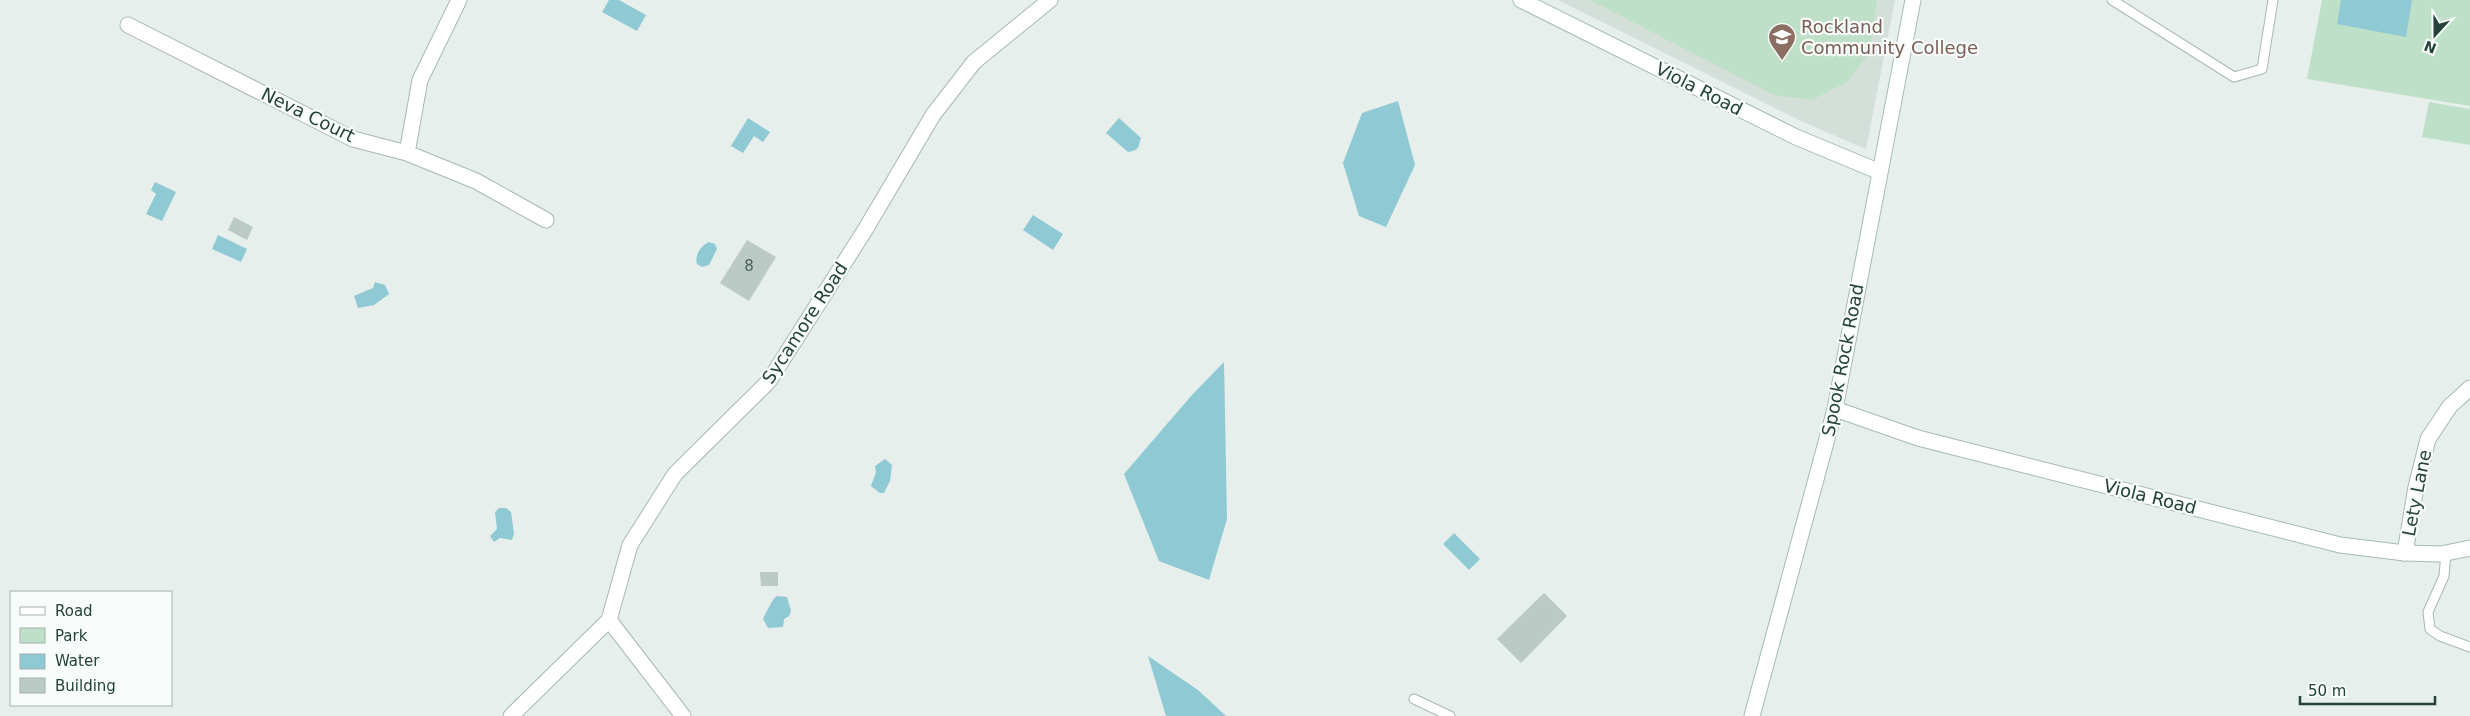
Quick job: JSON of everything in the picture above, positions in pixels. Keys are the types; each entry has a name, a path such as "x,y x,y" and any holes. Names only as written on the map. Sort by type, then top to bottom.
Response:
{"street":[{"path":"407,152 420,80 459,0"},
{"name":"Sycamore Road","path":"609,620 630,545 675,474 769,381 866,230 933,115 974,62 1050,0"},
{"name":"Viola Road","path":"1521,0 1796,137 1880,172"},
{"name":"Spook Rock Road","path":"1752,716 1836,409 1913,0"},
{"name":"Neva Court","path":"128,25 353,139 407,152 476,181 546,220"},
{"name":"Lety Lane","path":"2405,553 2416,487 2428,439 2450,406 2470,388"},
{"name":"Viola Road","path":"1836,409 1918,438 2330,542 2405,553 2446,553 2470,548"},
{"path":"510,716 609,620 683,716"}],"lane":[{"path":"2112,0 2234,77 2262,69 2273,0"},
{"path":"2446,553 2444,576 2428,612 2430,629 2440,636 2470,647"},
{"path":"1414,699 1450,716"}],"shaded area":[{"name":"Rockland Community College","path":"1558,0 1895,0 1866,149 1803,122"}],"green space":[{"name":"Rockland Community College","path":"1590,0 1877,0 1870,52 1847,82 1812,100 1774,95"},
{"path":"2322,0 2470,0 2470,106 2307,79"},
{"path":"2429,102 2470,109 2470,145 2422,137"}],"water":[{"path":"609,0 619,0 646,15 637,31 602,12"},
{"path":"2341,0 2412,0 2406,37 2337,24"},
{"path":"1398,101 1415,165 1386,227 1359,216 1343,163 1362,113"},
{"path":"748,118 770,132 763,142 754,136 743,153 731,146"},
{"path":"1119,118 1141,138 1138,148 1135,150 1128,152 1106,133"},
{"path":"155,182 176,192 162,221 146,214 156,194 151,190"},
{"path":"1033,215 1063,234 1053,250 1023,230"},
{"path":"218,235 247,249 241,262 212,249"},
{"path":"709,242 715,244 717,249 709,265 702,267 697,264 697,254"},
{"path":"375,282 385,285 389,294 374,305 358,308 354,296 373,288"},
{"path":"1224,362 1227,519 1209,580 1159,561 1124,474 1191,396"},
{"path":"885,459 892,465 890,481 884,493 880,493 871,486 876,472 875,466"},
{"path":"499,508 506,508 511,512 514,534 512,540 500,538 494,542 490,536 497,529 495,512"},
{"path":"1454,533 1480,559 1469,570 1443,544"},
{"path":"777,596 787,597 791,611 789,616 784,619 783,627 768,628 763,619"},
{"path":"1148,656 1198,690 1226,716 1166,716"}],"building":[{"path":"234,217 253,227 247,240 228,230"},
{"path":"747,240 776,257 749,301 720,283"},
{"path":"760,572 778,572 778,586 761,586"},
{"path":"1544,593 1567,616 1521,663 1497,639"}],"place":[{"name":"Rockland Community College","path":"1782,61"}]}
